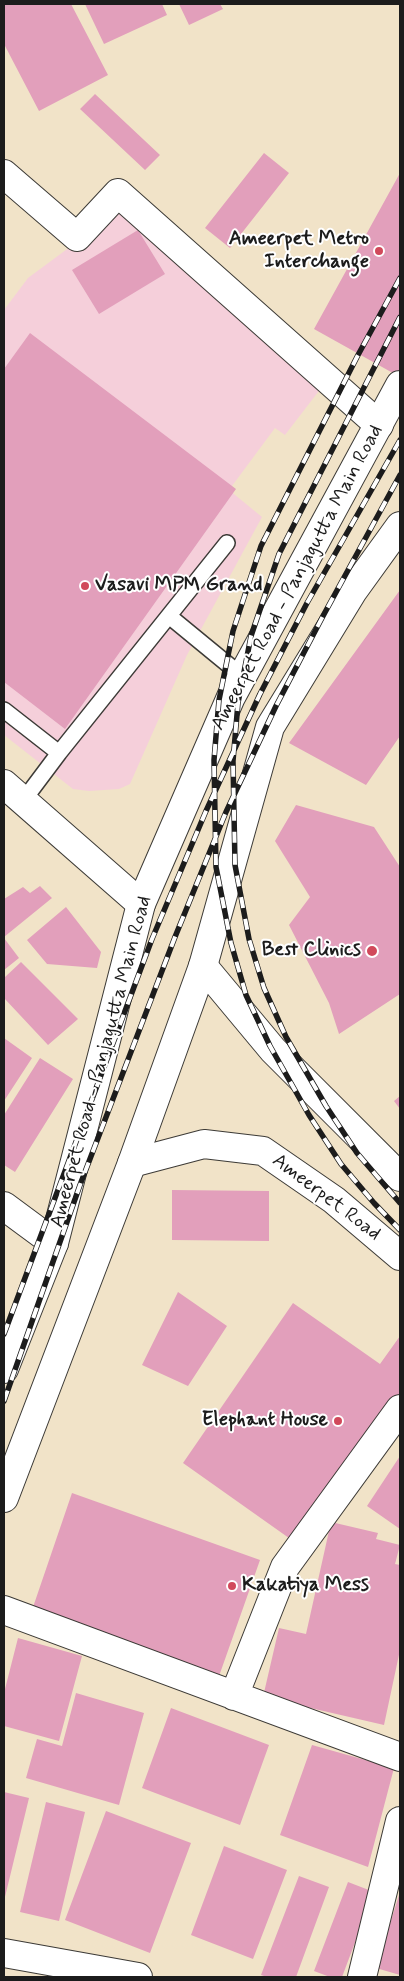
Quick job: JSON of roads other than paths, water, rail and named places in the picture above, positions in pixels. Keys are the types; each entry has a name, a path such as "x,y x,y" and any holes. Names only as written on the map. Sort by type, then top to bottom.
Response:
{"main road":[{"path":"4,174 77,237 118,193 379,425"},
{"name":"Ameerpet Road - Panjagutta Main Road","path":"4,1369 10,1335 54,1243 141,904 242,676 400,385"},
{"path":"4,1498 132,1163 204,966 270,727 353,591 400,526"},
{"path":"14,792 141,904"},
{"path":"204,966 273,1050 400,1177"},
{"name":"Ameerpet Road","path":"132,1163 204,1144 263,1151 334,1200 400,1256"},
{"path":"4,1206 54,1243"},
{"path":"234,1696 285,1567 400,1408"},
{"path":"4,1610 400,1757"},
{"path":"362,1977 400,1821"},
{"path":"4,1953 138,1977"}],"lane":[{"path":"14,792 59,753 227,543"},
{"path":"169,616 242,676"},
{"path":"4,710 59,753"}],"railway":[{"path":"400,278 358,355 261,546 233,631 219,700 214,760 216,867 231,943 246,995 270,1046 309,1115 341,1164 400,1230"},
{"path":"400,317 279,554 251,636 238,703 233,761 235,865 249,939 264,988 286,1037 326,1106 357,1153 400,1203"},
{"path":"4,1334 152,939 206,811 260,694 307,603 400,440"},
{"path":"4,1401 80,1185 175,937 226,812 276,706 400,475"}],"place":[{"name":"Ameerpet Metro Interchange","path":"379,251"},
{"name":"Vasavi MPM Grand","path":"85,586"},
{"name":"Best Clinics","path":"372,951"},
{"name":"Elephant House","path":"338,1421"},
{"name":"Kakatiya Mess","path":"232,1586"}]}
